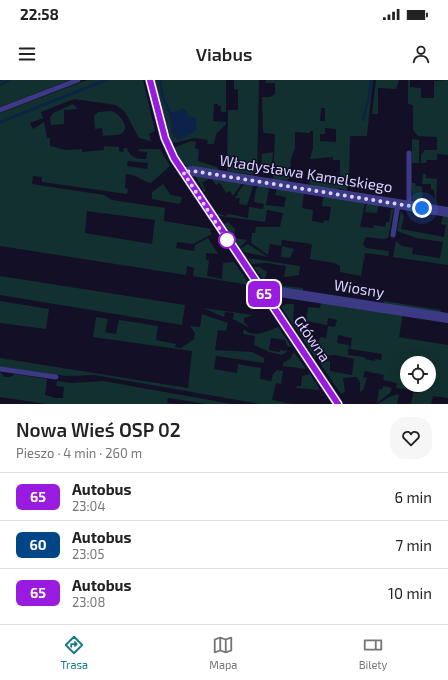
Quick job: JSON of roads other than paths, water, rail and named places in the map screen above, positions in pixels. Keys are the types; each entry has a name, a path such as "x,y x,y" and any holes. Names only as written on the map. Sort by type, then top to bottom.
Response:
{"street":[{"name":"Główna","path":"150,80 166,142 183,172 338,404"},
{"name":"Władysława Kamelskiego","path":"183,172 193,171 448,212"},
{"name":"Wiosny","path":"266,298 280,292 448,318"}],"lane":[{"path":"0,110 78,80"},
{"path":"409,153 409,206"},
{"path":"393,235 398,204"},
{"path":"0,369 56,377"}],"water":[{"path":"181,108 186,110 189,116 196,118 197,130 179,140 173,136 169,114 179,111"}],"waterway":[{"path":"0,85 9,80"},
{"path":"0,122 106,80"},
{"path":"160,80 163,98 170,113"},
{"path":"363,120 369,97 371,81"}]}
